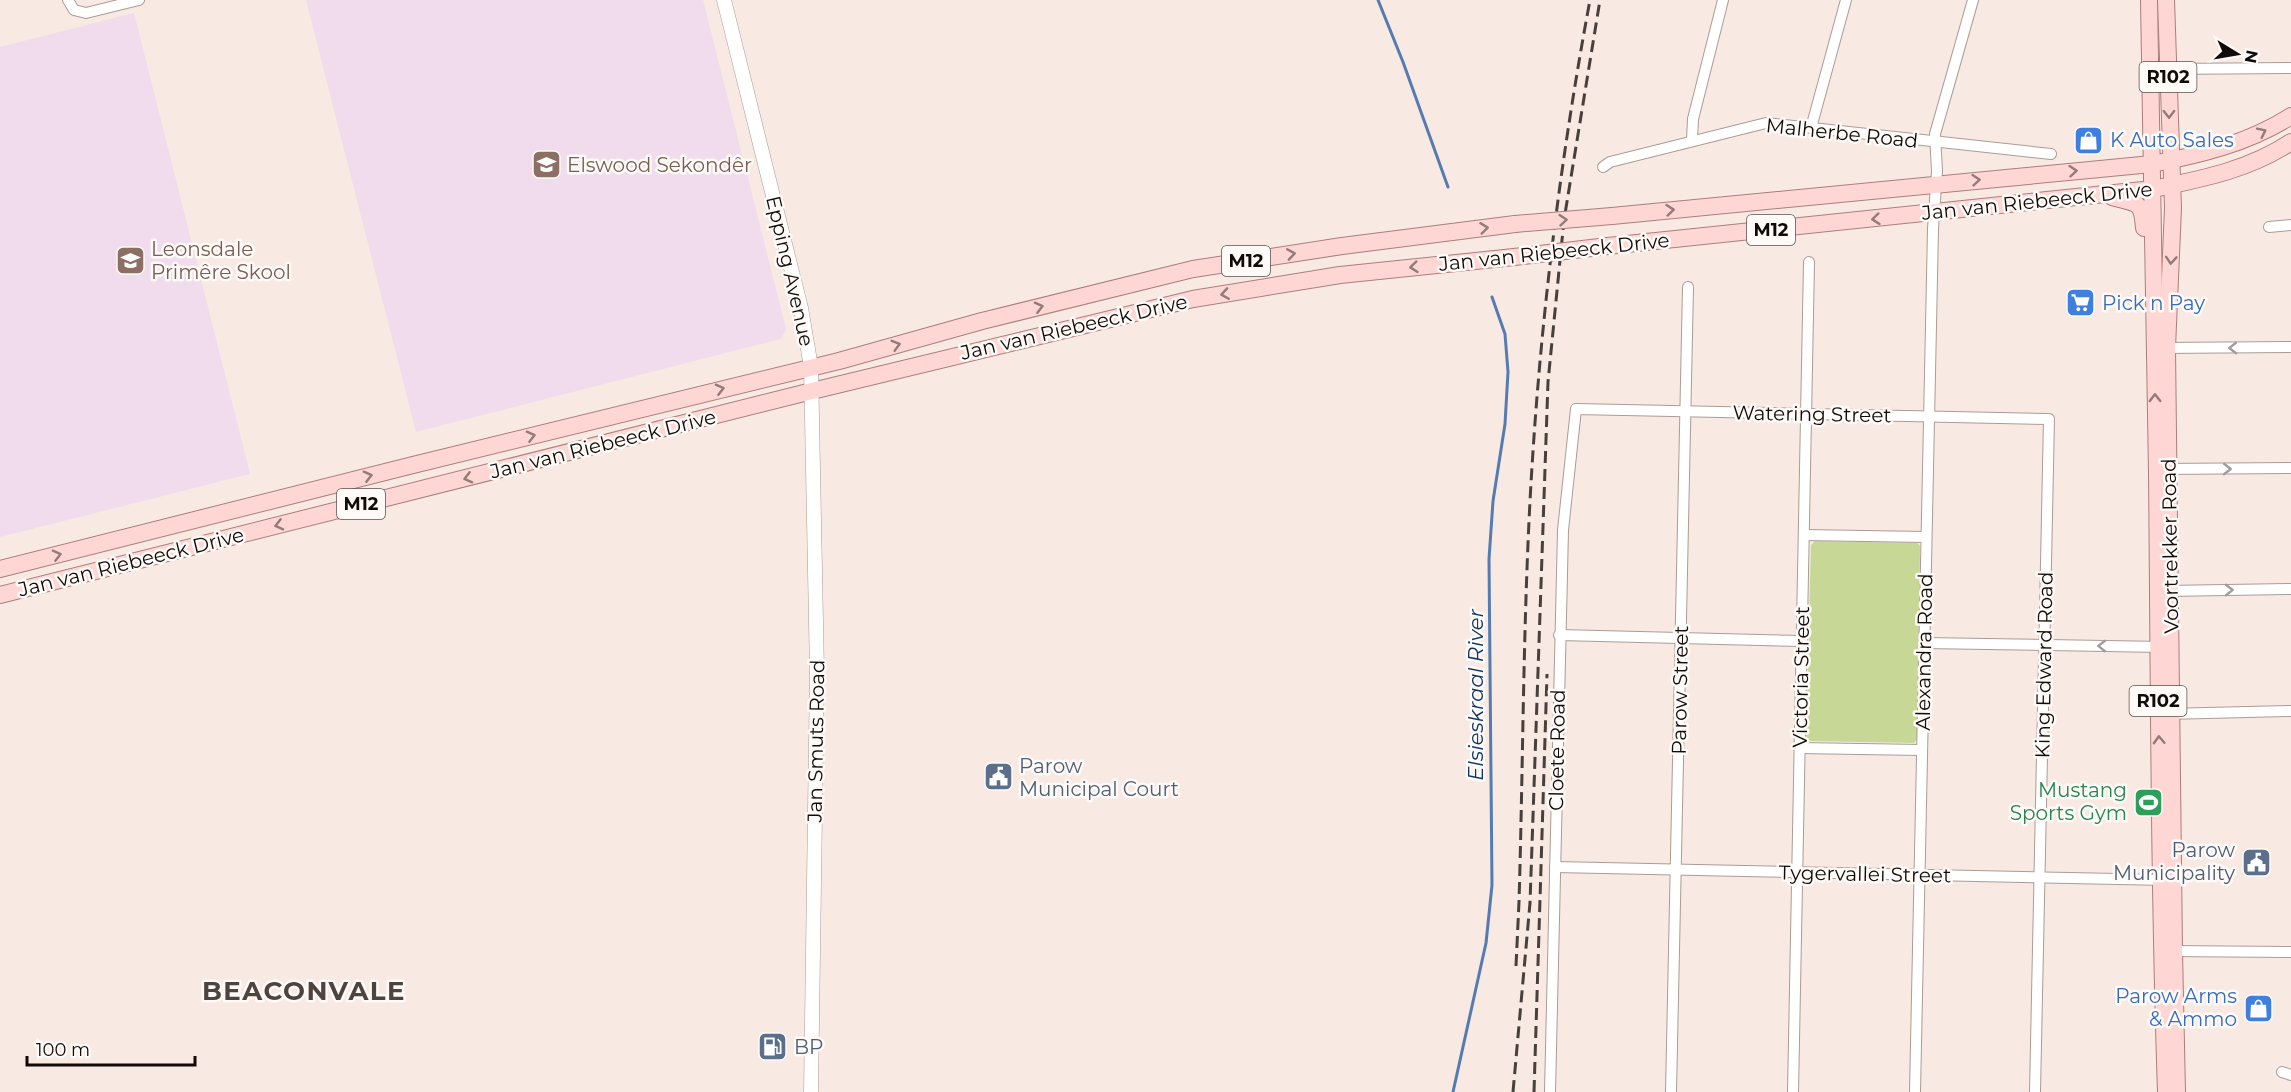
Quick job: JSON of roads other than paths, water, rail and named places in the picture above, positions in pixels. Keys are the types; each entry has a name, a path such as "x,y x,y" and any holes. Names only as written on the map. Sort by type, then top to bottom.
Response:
{"main road":[{"name":"Voortrekker Road","path":"2149,0 2153,280 2160,348 2163,469 2164,714 2168,880 2166,1092"},
{"name":"Voortrekker Road","path":"2160,348 2172,249 2166,0"},
{"name":"M12","path":"2170,160 2235,143 2291,116"},
{"name":"M12","path":"2171,185 2238,168 2275,153 2291,142"},
{"name":"Jan van Riebeeck Drive","path":"0,569 811,367 982,321 1193,269 1342,246 1515,224 2152,164 2170,160"},
{"name":"Jan van Riebeeck Drive","path":"0,595 812,391 1193,299 1340,275 1934,213 2153,189 2171,185"},
{"path":"2100,194 2134,202 2143,211 2146,255 2153,280"},
{"name":"Voortrekker Road","path":"2168,951 2178,1092"}],"street":[{"path":"68,0 74,10 86,13 139,0"},
{"name":"Epping Avenue","path":"724,0 801,308 811,367 812,391"},
{"path":"1692,140 1693,119 1723,0"},
{"path":"1811,128 1846,0"},
{"name":"Alexandra Road","path":"1915,1092 1926,537 1936,183 1935,134 1973,0"},
{"path":"2167,69 2291,68"},
{"name":"Malherbe Road","path":"1603,167 1610,162 1757,123 2051,154"},
{"path":"2269,227 2291,225"},
{"name":"Victoria Street","path":"1793,1092 1809,262"},
{"name":"Parow Street","path":"1671,1092 1688,287"},
{"path":"2160,348 2291,347"},
{"name":"Jan Smuts Road","path":"811,1092 817,673 812,391"},
{"name":"Watering Street","path":"1576,409 2049,419"},
{"name":"Cloete Road","path":"1550,1092 1559,635 1563,530 1576,409"},
{"name":"King Edward Road","path":"2035,1092 2049,419"},
{"path":"2163,469 2291,468"},
{"path":"1804,535 1926,537"},
{"path":"2164,591 2291,589"},
{"path":"1559,635 1802,640"},
{"path":"1924,643 2165,647"},
{"path":"2164,714 2291,711"},
{"path":"1799,748 1922,750"},
{"name":"Tygervallei Street","path":"1555,867 2168,880"},
{"path":"2168,951 2291,952"}],"waterway":[{"name":"Elsieskraal River","path":"1378,0 1448,187"},
{"name":"Elsieskraal River","path":"1453,1092 1486,943 1492,885 1489,559 1493,501 1505,424 1508,372 1505,334 1492,297"}],"railway":[{"path":"1516,966 1526,601 1534,438 1545,312 1560,187 1590,0"},
{"path":"1513,1092 1530,903 1548,382 1564,220 1600,0"},
{"path":"1534,1092 1547,674"}],"place":[{"name":"K Auto Sales","path":"2089,140"},
{"name":"Elswood Sekondêr","path":"546,165"},
{"name":"Leonsdale Primêre Skool","path":"130,260"},
{"name":"Pick n Pay","path":"2081,303"},
{"name":"Parow Municipal Court","path":"998,777"},
{"name":"Mustang Sports Gym","path":"2148,802"},
{"name":"Parow Municipality","path":"2256,862"},
{"name":"Parow Arms & Ammo","path":"2258,1008"},
{"name":"BP","path":"773,1047"}],"district":[{"name":"BEACONVALE","path":"304,991"}]}
